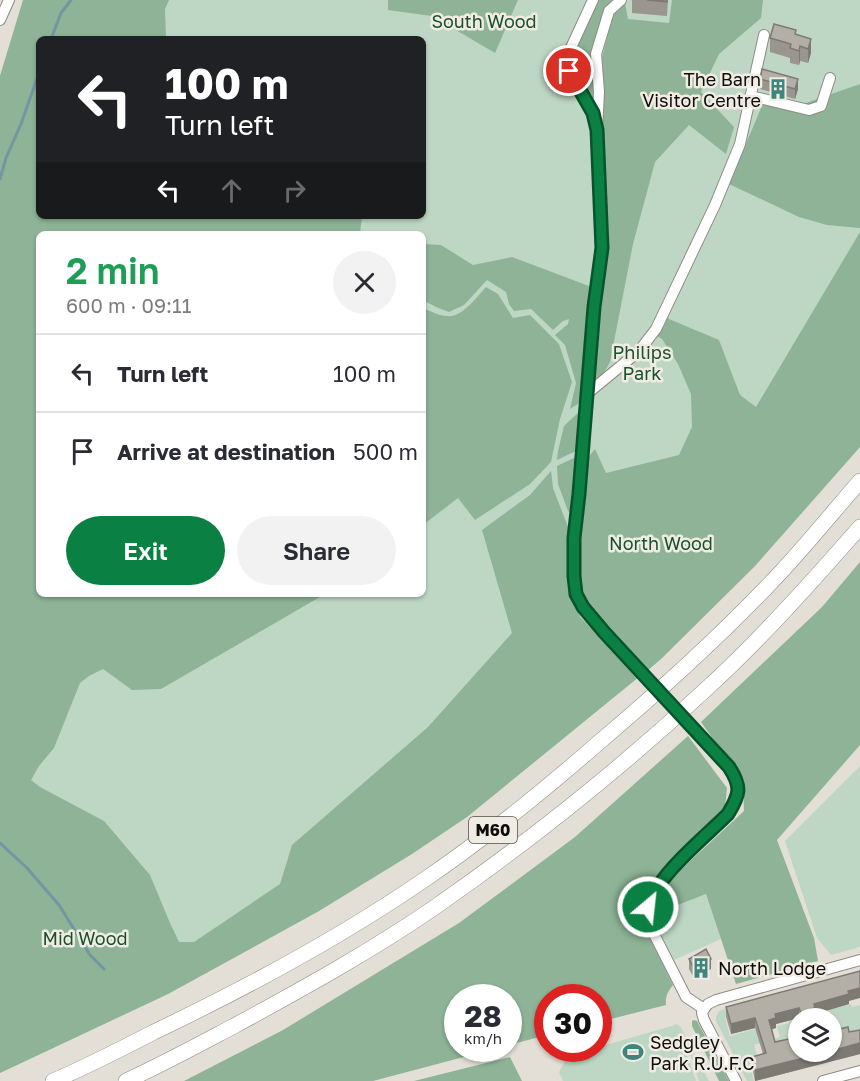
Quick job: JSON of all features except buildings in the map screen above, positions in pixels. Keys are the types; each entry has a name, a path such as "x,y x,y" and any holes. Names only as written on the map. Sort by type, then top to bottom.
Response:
{"highway":[{"name":"M60","path":"53,1081 229,996 285,965 422,882 498,826 567,770 691,662 780,573 860,481"},
{"name":"M60","path":"126,1081 294,993 368,950 437,906 520,845 614,771 704,692 812,581 860,526"}],"street":[{"path":"0,20 9,0"},
{"path":"593,0 569,52 569,71 593,113 597,130"},
{"path":"621,0 609,10 596,54 599,92 597,130 602,248 594,307 574,538 574,576 576,594 583,607 729,767 736,779 739,789 735,803 728,814 667,874 652,896 648,907 648,918 652,930 686,997 704,1009"},
{"path":"588,393 639,351 656,329 740,144 764,35"},
{"path":"751,96 809,110 821,106 830,78"},
{"path":"736,1081 704,1020 702,1013 708,1004 860,960"},
{"path":"823,1081 853,1076"}],"green space":[{"name":"Philips Park","path":"23,0 860,0 860,447 755,566 661,659 467,817 319,911 168,994 0,1073 0,76"},
{"name":"Mid Wood","path":"23,0 169,0 165,9 166,36 36,36 36,219 362,219 360,231 36,231 36,597 320,597 161,689 132,690 103,669 89,676 80,683 54,748 31,780 104,821 150,875 179,942 194,942 280,884 292,845 428,727 512,633 482,530 530,495 551,471 553,488 568,527 570,582 580,617 640,676 467,817 412,854 319,911 168,994 0,1073 0,76"},
{"name":"South Wood","path":"388,0 518,0 495,53 432,16 388,10"},
{"path":"598,0 618,0 607,9 594,101 573,66 571,55"},
{"path":"672,0 763,0 761,18 719,54 701,92 734,127 726,154 689,125 655,162 633,244 610,362 602,376 592,384 605,248 602,58 613,13 625,3 628,19 669,23"},
{"path":"860,84 860,228 827,225 799,217 729,184 764,101 803,104"},
{"name":"North Wood","path":"860,232 860,447 755,566 647,671 591,607 582,594 577,579 587,459 595,449 606,473 679,455 692,427 691,394 678,364 662,339 655,335 668,317 719,340 740,395 756,407"},
{"path":"426,244 441,245 473,265 512,257 589,286 588,335 582,396 578,404 570,409 576,383 565,345 555,335 568,324 569,319 553,330 531,309 514,311 509,304 506,292 487,280 464,305 449,312 426,302"},
{"path":"486,287 498,294 513,318 530,315 559,344 572,382 560,419 551,462 530,484 475,520 458,498 426,523 426,309 437,314 452,316 457,315"},
{"path":"580,411 578,450 557,460 564,426"},
{"path":"578,456 571,513 568,511 558,484 557,466"},
{"path":"860,562 860,745 777,840 814,938 818,961 736,984 706,894 655,914 663,892 673,877 744,811 743,781 701,722 822,607"},
{"path":"688,736 727,788 725,807 659,873 647,897 642,921 673,985 667,994 666,1005 612,1019 612,984 534,984 534,1038 522,1042 522,984 444,984 445,1062 373,1081 184,1081 283,1030 459,923 575,837"},
{"path":"860,766 860,947 831,955 817,938 785,841"},
{"path":"706,894 721,939 674,960 656,923 655,914"},
{"path":"851,1004 852,1007 860,1005 860,1033 842,1035 842,1008 836,1008"},
{"path":"734,1006 736,1013 725,1017 730,1036 755,1029 756,1032 770,1029 773,1040 754,1045 760,1064 750,1067 754,1081 747,1081 716,1021 719,1011"},
{"path":"694,1020 697,1021 729,1081 719,1081 692,1026"},
{"name":"Sedgley Park R.U.F.C","path":"673,1023 680,1026 709,1081 699,1081 691,1056 688,1056 681,1038 696,1081 563,1081 559,1072 564,1062 612,1062 612,1043 675,1025"},
{"path":"788,1023 788,1048 782,1050 773,1040 780,1037 777,1026"},
{"path":"490,1062 512,1062 522,1081 414,1081"}],"waterway":[{"path":"52,36 61,13 71,0"},
{"path":"0,179 36,82"},
{"path":"0,843 27,868 59,905 90,955 104,969"}],"place":[{"name":"The Barn Visitor Centre","path":"778,89"},
{"name":"North Lodge","path":"701,968"},
{"name":"Sedgley Park R.U.F.C","path":"633,1052"}],"route":[{"path":"569,71 593,113 597,130 602,248 594,307 574,538 576,594 583,607 604,632 729,767 739,789 738,797 728,814 667,874 652,896 648,907"}]}
